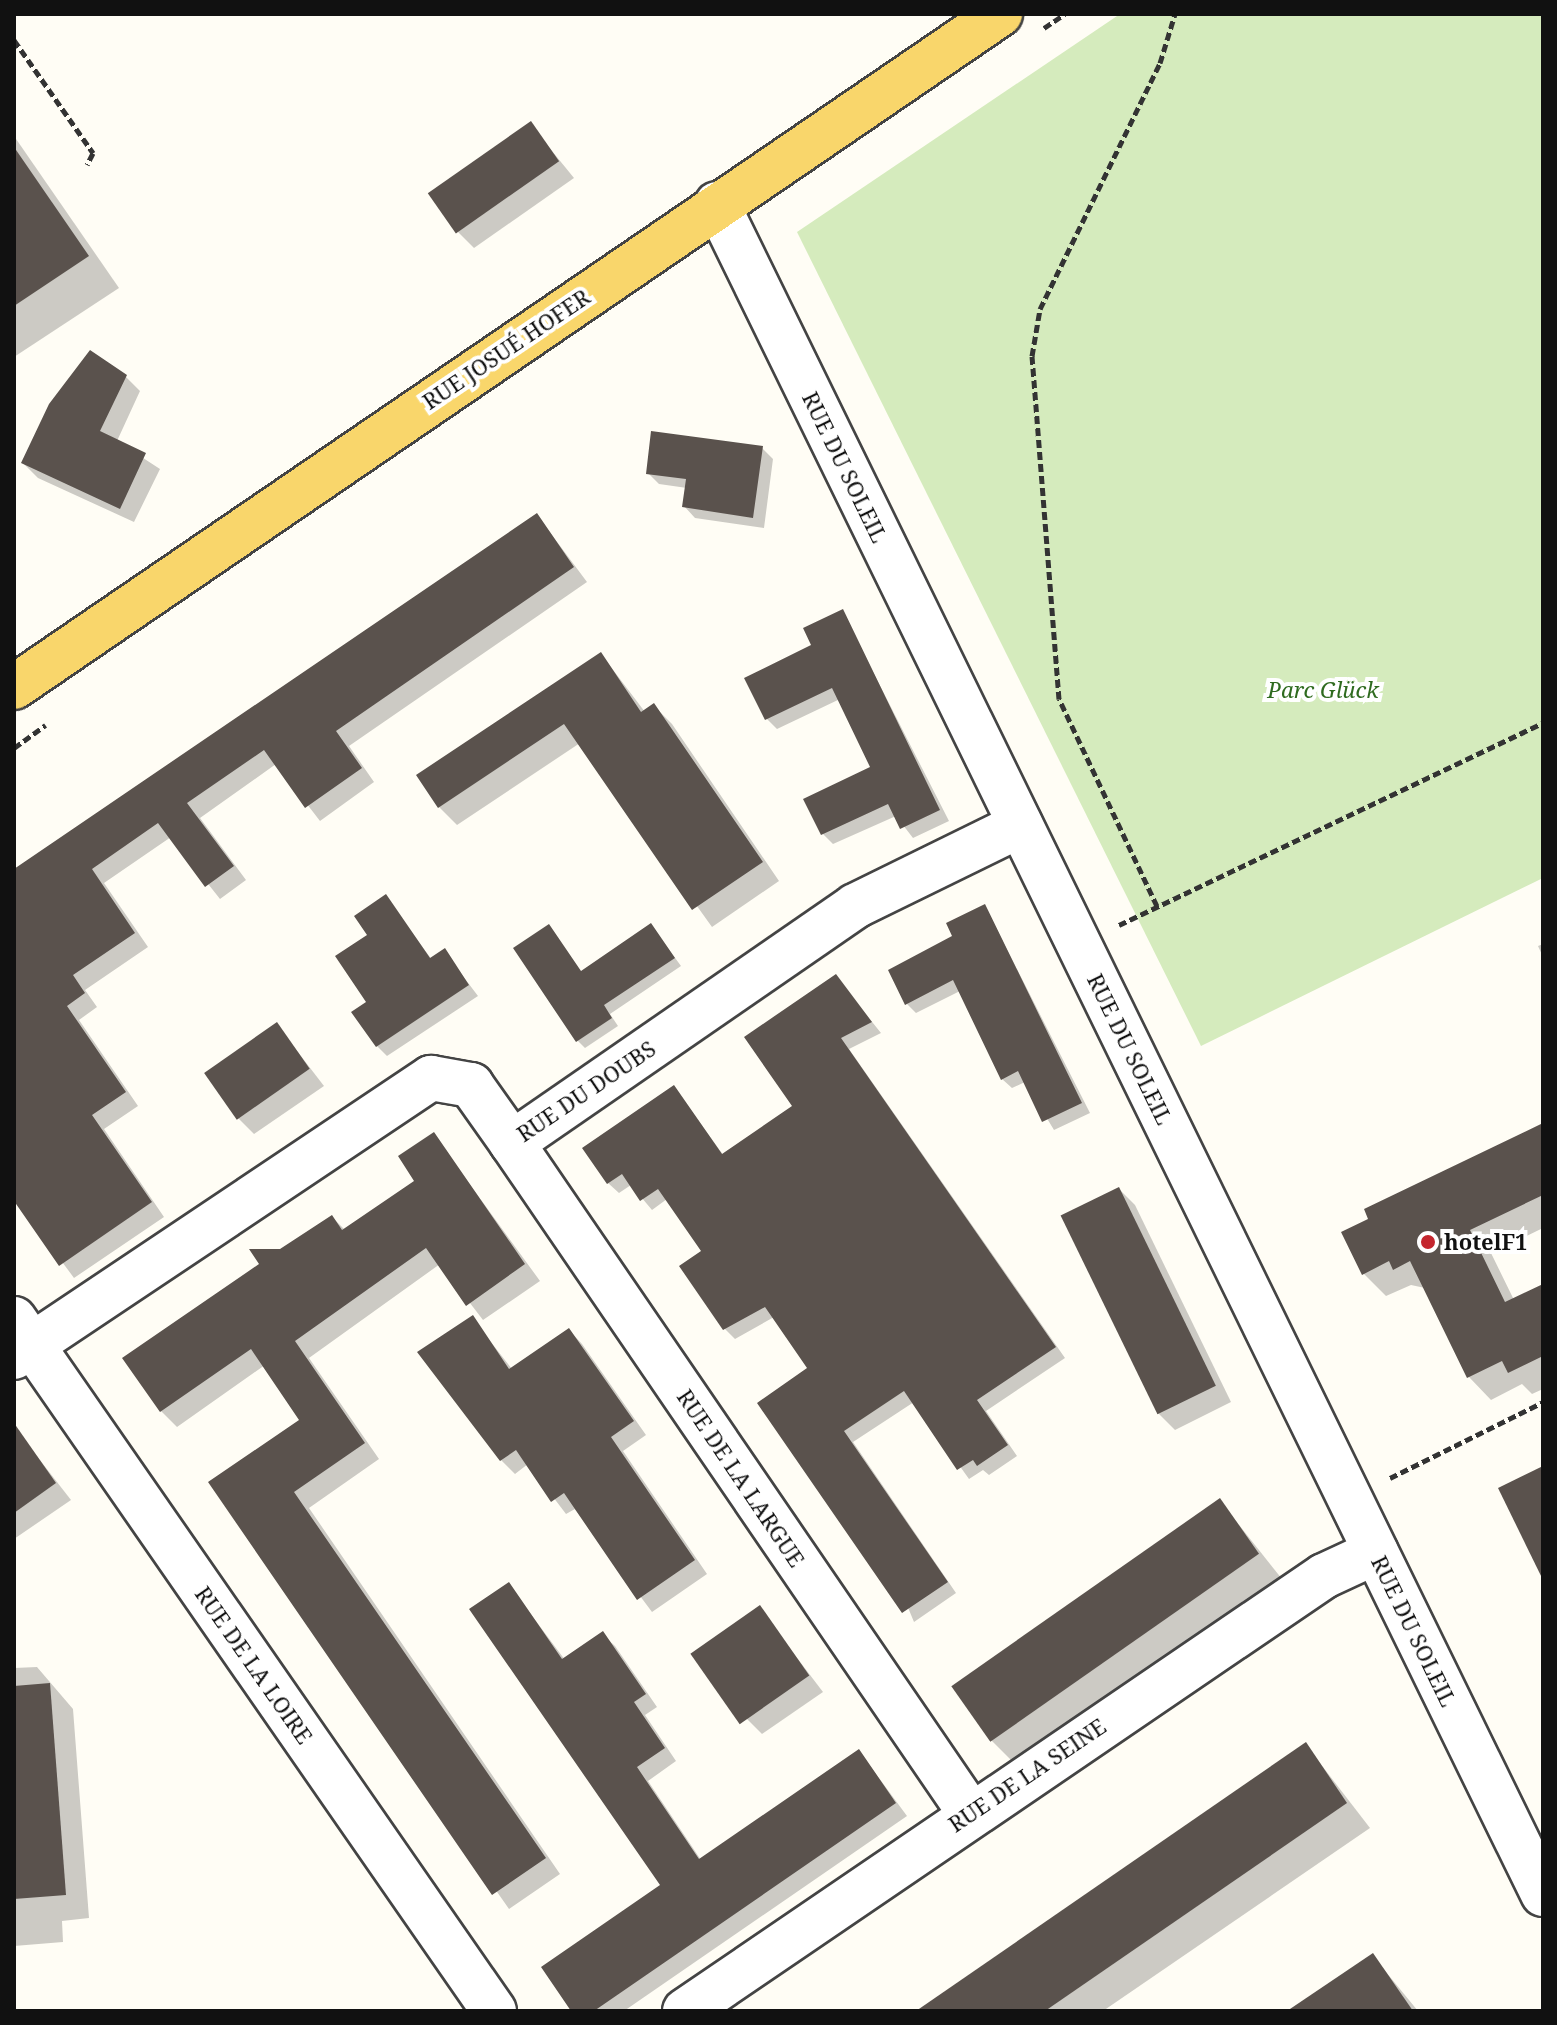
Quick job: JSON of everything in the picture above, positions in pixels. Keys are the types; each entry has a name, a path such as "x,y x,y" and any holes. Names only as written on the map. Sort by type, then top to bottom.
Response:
{"main road":[{"name":"RUE JOSUÉ HOFER","path":"14,687 717,204 1000,14"}],"street":[{"name":"RUE DU SOLEIL","path":"717,204 1543,1894"},
{"name":"RUE DU DOUBS","path":"20,1340 431,1078 471,1085 512,1143 855,906 1020,825"},
{"name":"RUE DE LA LARGUE","path":"512,1143 970,1813"},
{"name":"RUE DE LA LOIRE","path":"20,1340 494,2011"},
{"name":"RUE DE LA SEINE","path":"685,2011 970,1813 1324,1576 1376,1552"}],"path":[{"path":"1157,906 1059,699 1032,356 1040,309 1160,63 1175,14"},
{"path":"14,40 93,153 87,165"},
{"path":"1078,944 1543,723"},
{"path":"1349,1498 1543,1402"}],"green space":[{"name":"Parc Glück","path":"1120,14 1543,14 1543,878 1201,1046 797,232"}],"building":[{"path":"531,121 559,161 456,233 428,193"},
{"path":"14,147 89,256 14,306"},
{"path":"90,350 127,375 100,431 146,453 120,509 21,463 49,404"},
{"path":"651,431 763,446 753,518 682,507 686,479 646,474"},
{"path":"537,513 574,567 336,731 362,768 305,808 264,750 187,803 234,866 205,887 158,823 92,869 135,933 73,975 85,993 67,1006 126,1092 92,1115 152,1202 59,1266 14,1201 14,869"},
{"path":"843,609 940,810 900,829 888,804 821,835 803,799 870,767 832,688 765,720 744,678 811,645 803,628"},
{"path":"601,652 641,712 654,703 763,862 692,910 564,724 438,808 416,775"},
{"path":"386,894 430,958 445,948 469,985 376,1047 351,1012 366,1002 335,956 367,935 354,916"},
{"path":"985,904 1082,1103 1042,1122 1018,1071 1001,1080 953,980 905,1005 888,970 952,936 946,923"},
{"path":"651,923 675,958 604,1005 612,1018 576,1042 513,948 549,924 581,971"},
{"path":"836,974 872,1022 841,1038 1056,1347 977,1400 1008,1445 977,1466 973,1460 957,1470 904,1391 844,1431 948,1582 902,1613 757,1403 807,1368 765,1307 723,1330 679,1266 701,1251 658,1189 640,1201 622,1174 607,1184 582,1148 674,1085 722,1154 792,1106 744,1037"},
{"path":"277,1022 310,1069 237,1120 204,1073"},
{"name":"hotelF1","path":"1543,1123 1543,1195 1470,1230 1505,1302 1543,1284 1543,1356 1508,1373 1502,1361 1467,1378 1410,1261 1393,1270 1389,1261 1362,1275 1341,1232 1368,1219 1364,1209"},
{"path":"434,1132 525,1264 466,1306 426,1248 295,1341 365,1443 294,1492 546,1858 492,1895 208,1482 299,1420 251,1349 160,1412 122,1358 259,1264 249,1249 280,1249 332,1215 342,1230 414,1181 398,1156"},
{"path":"1119,1187 1216,1386 1157,1414 1061,1215"},
{"path":"473,1315 509,1369 569,1328 634,1421 611,1437 695,1560 637,1600 564,1493 551,1502 516,1450 500,1461 417,1352"},
{"path":"14,1423 56,1483 14,1513"},
{"path":"1543,1466 1543,1580 1498,1488"},
{"path":"1220,1498 1259,1554 990,1742 951,1686"},
{"path":"509,1582 562,1659 603,1631 646,1694 634,1702 665,1748 637,1767 699,1859 859,1749 896,1803 594,2011 571,2011 541,1967 660,1885 469,1609"},
{"path":"760,1605 809,1675 740,1724 690,1654"},
{"path":"50,1683 66,1895 14,1899 14,1686"},
{"path":"1306,1742 1347,1803 1045,2011 916,2011"},
{"path":"1373,1953 1413,2011 1287,2011"}],"place":[{"name":"hotelF1","path":"1428,1242"}]}
